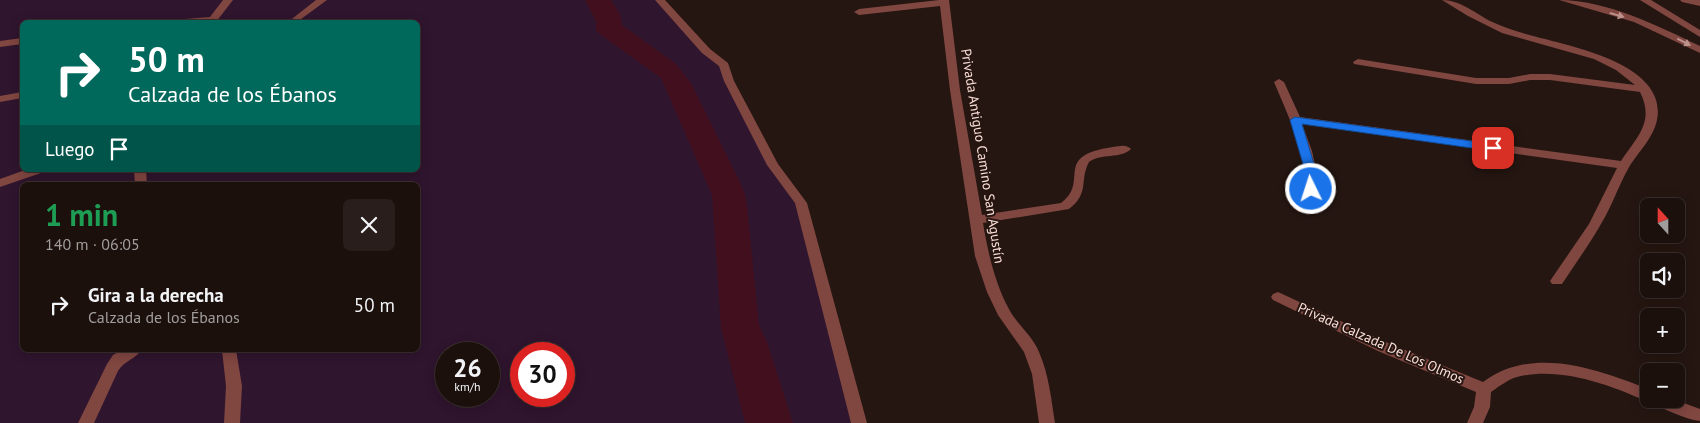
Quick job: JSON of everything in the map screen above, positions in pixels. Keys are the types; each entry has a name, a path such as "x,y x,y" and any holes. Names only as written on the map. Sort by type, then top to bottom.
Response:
{"street":[{"path":"213,20 228,0"},
{"path":"295,20 322,0"},
{"path":"660,0 706,51 724,66 729,81 773,165 801,203 859,423"},
{"path":"1447,0 1474,16 1512,33 1602,58 1627,72 1644,89 1649,100 1652,114 1651,122 1624,165 1600,216 1557,281"},
{"path":"1564,0 1637,20 1700,50"},
{"path":"1645,0 1700,34"},
{"path":"1685,0 1700,3"},
{"path":"859,12 944,1"},
{"name":"Privada Antiguo Camino San Agustín","path":"944,1 955,90 982,256 994,292 1005,316 1031,350 1040,374 1047,423"},
{"path":"1637,20 1666,14"},
{"path":"0,44 20,41"},
{"path":"1358,62 1476,81 1509,81 1530,77 1550,77 1644,89"},
{"path":"1280,82 1295,120 1312,174 1311,189 1299,208"},
{"path":"0,99 20,95"},
{"path":"1295,120 1624,165"},
{"path":"976,220 1065,206 1073,202 1078,195 1081,166 1084,161 1090,156 1125,149"},
{"path":"0,183 31,172"},
{"name":"Privada Calzada De Los Olmos","path":"1278,297 1383,347 1484,389"},
{"path":"86,423 112,368 118,359 130,352"},
{"path":"229,352 234,386 232,423"},
{"path":"1475,423 1482,408 1484,389 1504,376 1529,369 1558,368 1597,378 1640,393"},
{"path":"1678,408 1699,417"}],"shaded area":[{"path":"0,0 657,0 724,65 729,81 801,203 859,423 0,423"},
{"path":"585,0 611,0 620,14 622,25 676,64 691,83 739,180 745,194 747,206 759,325 767,342 793,423 745,423 721,328 712,195 661,78 596,30 596,21"}],"route":[{"path":"1311,189 1312,174 1295,120 1356,127 1493,148"}]}
